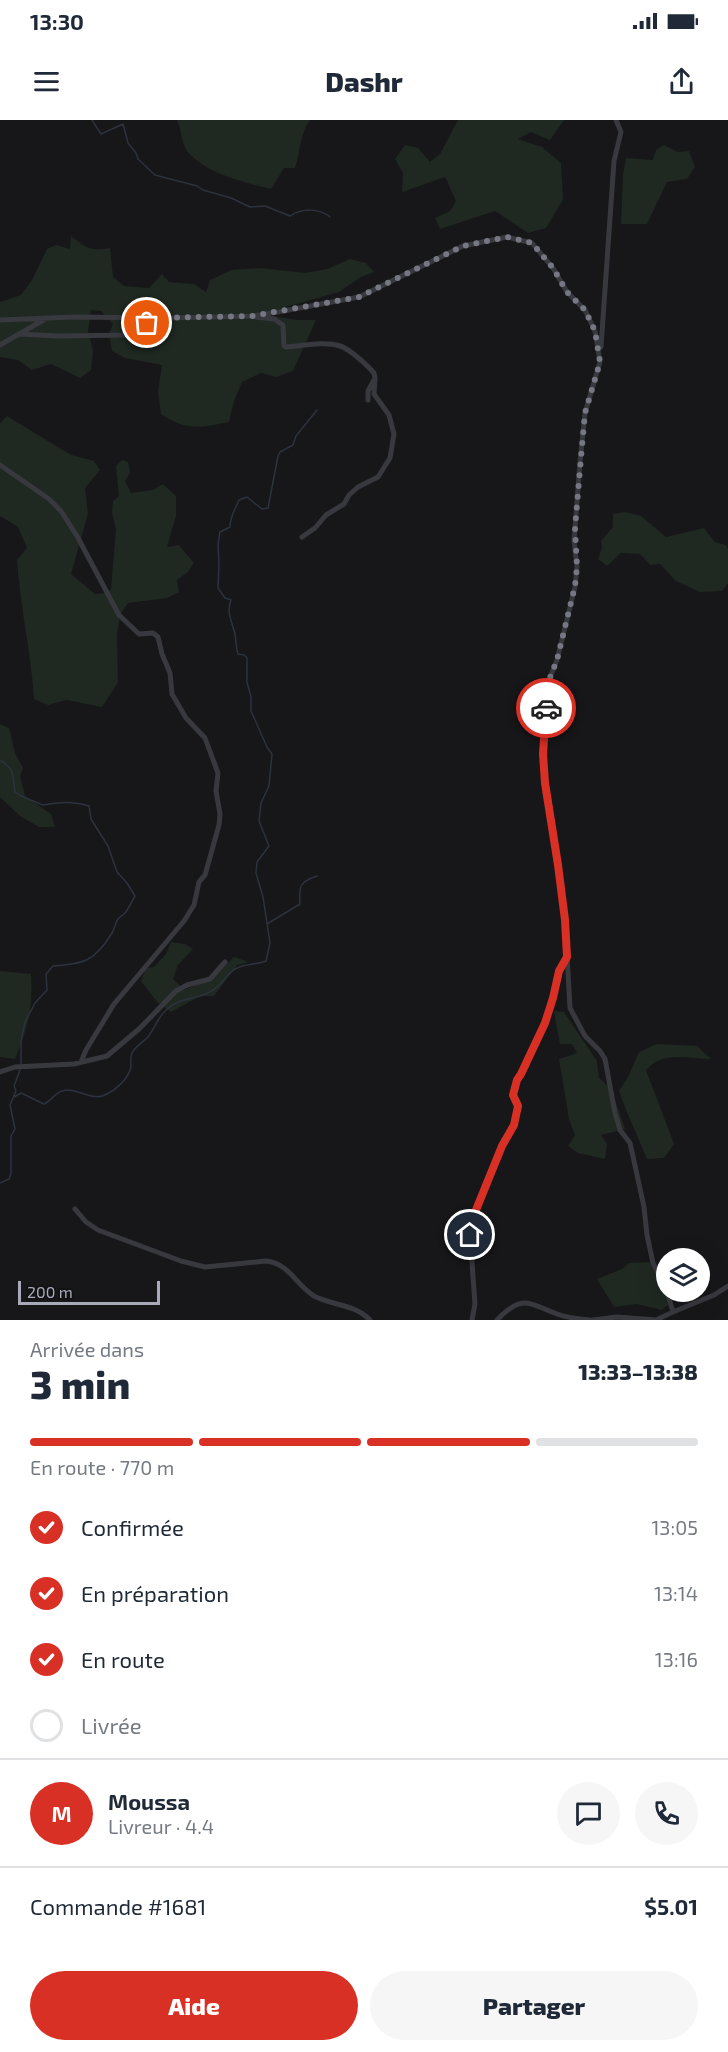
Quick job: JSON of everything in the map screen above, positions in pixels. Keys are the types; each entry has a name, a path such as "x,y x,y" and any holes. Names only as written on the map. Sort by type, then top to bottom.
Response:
{"street":[{"path":"616,120 621,132 614,161 600,362 585,413 580,462 574,541 577,567 575,586 557,660 549,680 543,754 548,811 564,909 570,1008 585,1036 605,1059 620,1130 630,1143 656,1269"},
{"path":"0,320 49,317 252,316 359,297 463,246 514,237 532,243 553,268 567,292 585,310 595,331 600,362"},
{"path":"252,316 279,321 283,325 284,346 286,347 339,346 367,365 374,373 374,394 389,415 394,434 390,458 378,477 349,495 344,504 326,515 315,529 302,537"},
{"path":"0,345 49,317"},
{"path":"31,318 40,328 42,335"},
{"path":"20,334 111,337 131,335 137,333 151,318"},
{"path":"368,400 369,386 375,378"},
{"path":"0,465 50,499 61,511 77,536 118,615 139,634 153,633 159,637 162,654 170,673 172,694 186,718 205,738 218,772 216,791 220,814 219,825 205,875 199,882 194,905 184,921 114,1004 81,1062"},
{"path":"472,1320 475,1304 470,1235 476,1210 502,1146 514,1125 518,1106 513,1095 517,1080 545,1023 559,971 567,957"},
{"path":"0,1072 24,1066 62,1066 107,1056 139,1029 176,991 187,985 210,979 225,962"},
{"path":"75,1209 86,1222 98,1230 181,1261 205,1267 275,1262 284,1266 304,1289 315,1296 355,1308 370,1320"},
{"path":"497,1320 516,1304 528,1302 571,1318 591,1320 617,1317 656,1320 714,1295 728,1286"}],"shaded area":[{"path":"177,120 310,120 302,137 295,168 284,168 271,189 226,176 204,166 185,148"},
{"path":"458,120 564,120 550,140 531,132 518,139 542,147 561,163 563,200 546,228 528,233 495,211 440,229 435,218 450,211 456,201 445,177 402,192 403,173 395,159 405,145 418,148 430,162 440,154"},
{"path":"664,145 678,152 689,151 695,167 687,179 667,182 647,224 621,224 626,158 653,160 656,150"},
{"path":"71,236 89,248 110,248 113,277 124,286 149,288 162,274 169,282 194,284 206,292 210,280 231,270 260,268 305,273 327,269 350,259 366,263 374,272 361,277 339,292 261,314 297,320 316,320 293,371 276,377 261,373 242,382 229,422 194,427 186,426 161,414 158,391 162,365 125,358 112,351 109,334 113,324 101,311 91,310 88,331 93,351 91,370 80,378 51,364 32,370 18,360 0,357 0,302 21,295 32,280 47,249 56,245 70,249"},
{"path":"7,416 71,455 94,461 100,470 85,488 88,514 71,574 95,594 105,593 111,589 116,529 112,513 113,501 119,496 116,466 122,460 128,462 130,473 125,481 131,493 153,490 163,484 176,496 176,516 167,547 179,545 194,563 188,572 177,580 179,592 167,598 128,603 120,615 117,635 118,682 102,707 67,700 48,705 34,699 17,560 27,548 18,527 0,516 0,423"},
{"path":"625,512 641,516 666,537 704,528 715,542 726,545 728,583 722,591 700,592 676,581 660,564 650,565 640,554 621,553 607,566 598,559 602,548 601,541 613,527 613,514"},
{"path":"0,724 9,728 15,753 23,768 20,776 25,796 51,814 55,827 39,827 20,816 0,797"},
{"path":"171,942 185,944 193,949 178,965 173,979 184,990 198,984 234,957 249,962 237,965 214,996 200,996 171,1012 157,1002 141,981 146,968 154,967 166,954"},
{"path":"0,971 31,974 29,1018 15,1059 0,1057"},
{"path":"554,1011 564,1012 597,1061 599,1078 611,1088 625,1129 601,1135 607,1144 605,1159 578,1153 568,1146 575,1135 569,1119 559,1059 577,1053 572,1044 560,1044"},
{"path":"657,1044 697,1046 711,1059 668,1058 653,1064 646,1070 674,1144 664,1158 647,1159 619,1091 639,1052"},
{"path":"651,1262 656,1273 656,1302 670,1303 662,1310 636,1304 614,1307 597,1279 622,1269 629,1263"}],"waterway":[{"path":"92,120 101,134 123,124 128,143 138,159 155,175 197,186 250,207 265,206 290,216 310,210 330,217"},
{"path":"14,1097 21,1093 44,1104 60,1092 67,1090 96,1097 107,1094 125,1079 130,1071 133,1051 148,1037 166,1010 181,1001 213,990 239,967 266,961 270,943 263,897 256,873 257,862 269,846 259,821 261,803 269,786 272,754 251,711 251,697 247,682 247,658 238,654 229,613 231,600 225,598 218,588 218,544 220,532 230,527 239,500 247,497 262,509 268,508 278,456 280,452 293,445 296,436 317,410"},
{"path":"0,760 11,770 15,792 21,796 43,805 77,803 89,806 91,819 108,846 117,872 135,896 100,950 81,962 53,966 46,974 47,990 35,1003 25,1022 21,1041 21,1065"},
{"path":"267,924 300,904 301,886 307,880 317,876"},
{"path":"0,1183 9,1179 11,1174 11,1136 15,1129 10,1105 16,1091 14,1086 20,1070"}],"way so far":[{"path":"147,323 151,318 252,316 359,297 463,246 507,237 532,243 553,268 567,292 585,310 595,331 600,362 585,413 574,541 577,567 575,586 557,660 549,680 546,708"}],"route":[{"path":"470,1235 476,1210 502,1146 514,1125 518,1106 513,1095 517,1080 545,1023 559,971 567,957 565,920 545,783 543,754 546,708"}]}
